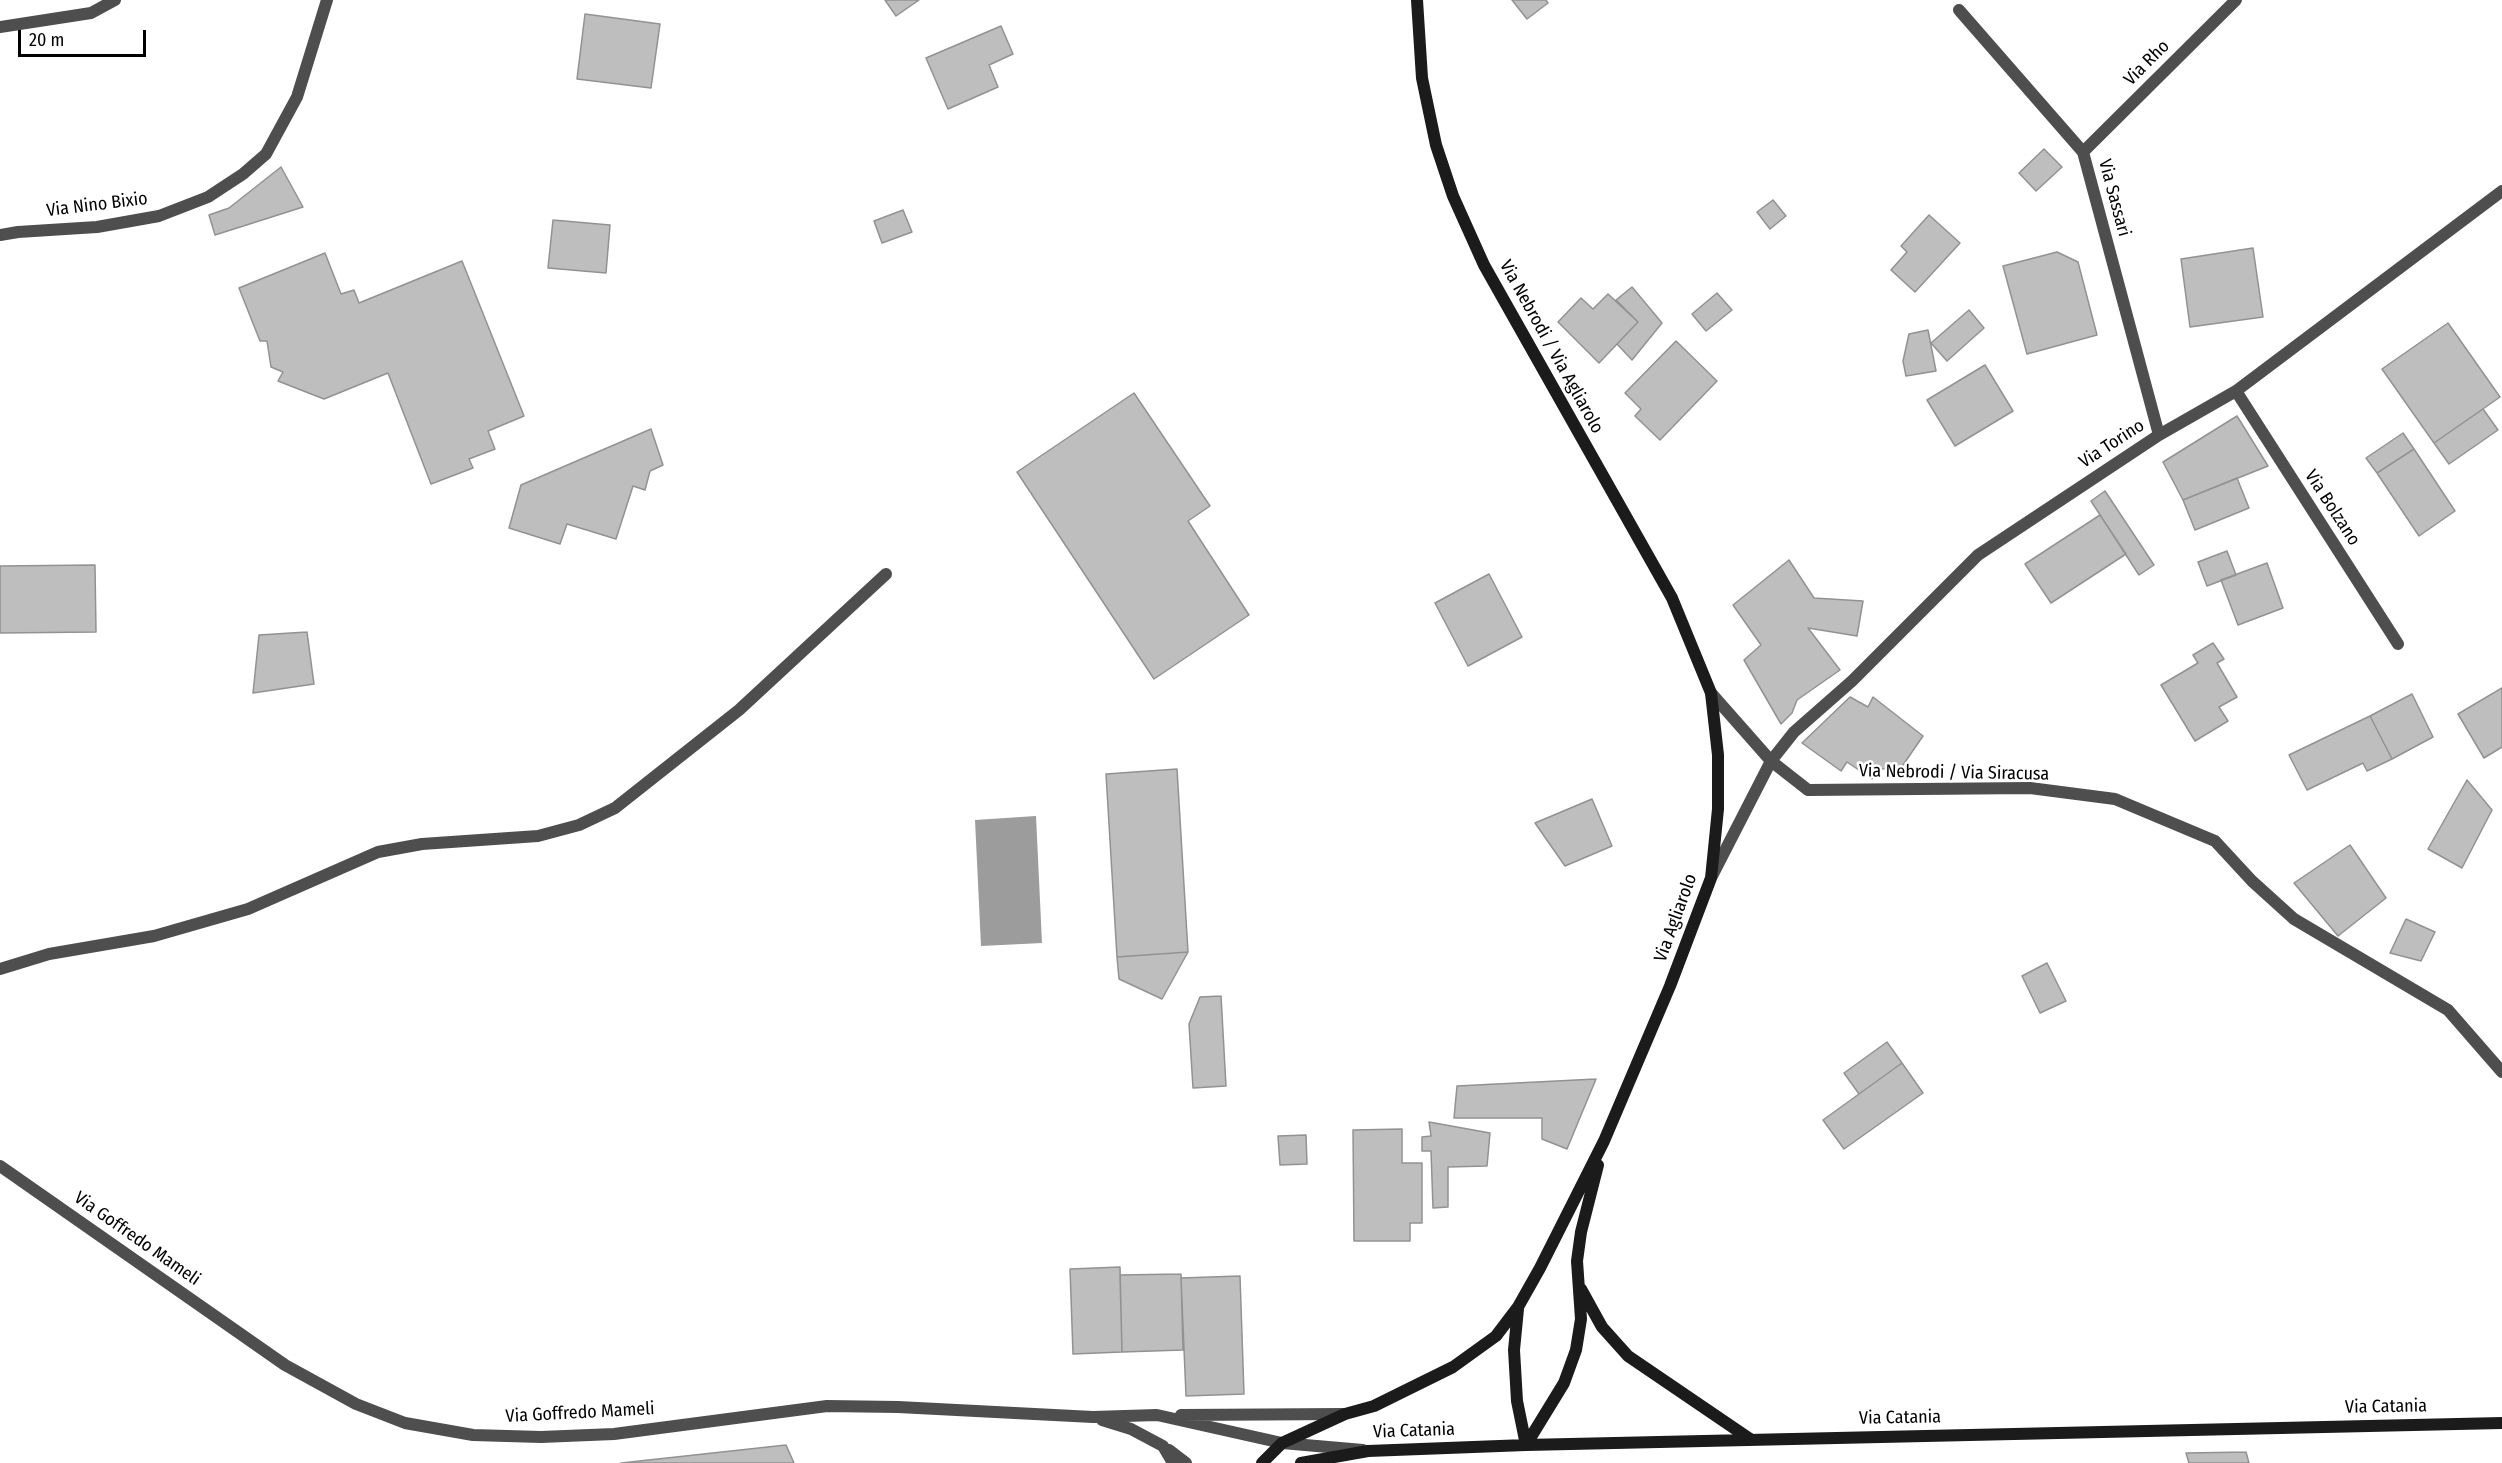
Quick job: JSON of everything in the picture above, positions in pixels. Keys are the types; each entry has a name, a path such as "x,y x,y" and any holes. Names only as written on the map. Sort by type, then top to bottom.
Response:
{"street":[{"path":"0,27 91,13 115,0"},
{"name":"Via Nino Bixio","path":"0,235 18,231 97,227 159,216 207,196 243,174 266,154 297,97 327,0"},
{"name":"Via Nebrodi / Via Agliarolo","path":"1418,0 1422,78 1436,145 1453,196 1484,265 1672,598 1711,693"},
{"name":"Via Rho","path":"2084,152 2236,0"},
{"name":"Via Sassari","path":"1959,10 2084,152 2159,435"},
{"name":"Via Torino","path":"1711,878 1771,761 1794,732 1852,681 1978,555 2159,435 2236,390 2502,191"},
{"name":"Via Bolzano","path":"2236,390 2398,644"},
{"path":"0,969 50,954 154,936 248,909 378,852 422,844 538,836 579,825 615,808 739,710 886,574"},
{"name":"Via Nebrodi / Via Siracusa","path":"1711,693 1771,761 1808,790 2030,788 2115,799 2215,841 2294,919 2448,1010 2502,1072"},
{"name":"Via Agliarolo","path":"1604,1141 1670,986 1711,878 1718,809 1718,755 1711,693"},
{"path":"1526,1445 1564,1383 1576,1350 1581,1319 1577,1261 1581,1232 1604,1141"},
{"path":"1262,1463 1282,1443 1345,1414 1374,1406 1453,1367 1496,1336 1518,1307 1604,1141"},
{"name":"Via Goffredo Mameli","path":"0,1166 285,1365 356,1404 405,1423 473,1435 541,1437 614,1434 827,1406 898,1407 1093,1417"},
{"path":"1580,1285 1602,1327 1628,1356 1750,1439"},
{"path":"1518,1307 1514,1350 1517,1401 1526,1445"},
{"path":"1093,1417 1345,1414"},
{"path":"1157,1415 1282,1443 1368,1450"},
{"path":"1093,1417 1131,1429 1163,1446 1186,1463"},
{"name":"Via Catania","path":"1301,1463 1368,1450 1750,1439 2502,1423"},
{"path":"1163,1446 1173,1463"}],"shaded area":[{"path":"1036,816 1042,943 981,946 975,820"}],"building":[{"path":"885,0 919,0 896,16"},
{"path":"1512,0 1546,0 1548,3 1527,19"},
{"path":"585,14 660,24 651,88 577,79"},
{"path":"1001,26 1013,54 989,65 998,87 948,109 926,58"},
{"path":"2044,149 2062,167 2036,191 2019,173"},
{"path":"281,167 303,207 215,235 209,215 229,208"},
{"path":"1773,200 1786,216 1770,229 1757,212"},
{"path":"903,210 912,232 882,243 874,221"},
{"path":"1929,215 1960,243 1915,292 1891,270 1907,252 1901,246"},
{"path":"553,220 610,225 606,273 548,268"},
{"path":"2253,248 2263,317 2190,327 2181,259"},
{"path":"2057,252 2078,262 2097,335 2027,354 2003,266"},
{"path":"325,253 341,294 354,290 359,303 462,261 524,416 488,431 495,449 469,459 473,468 431,484 388,373 324,399 278,381 283,372 271,367 267,341 260,341 239,288"},
{"path":"1632,287 1662,323 1632,360 1617,344 1638,322 1616,300"},
{"path":"1717,293 1732,310 1706,331 1692,314"},
{"path":"1608,294 1638,322 1599,363 1558,322 1581,298 1593,309"},
{"path":"1969,310 1984,328 1947,361 1931,343"},
{"path":"2448,323 2500,397 2434,443 2382,369"},
{"path":"1928,330 1936,371 1906,376 1903,361 1909,334"},
{"path":"1676,341 1717,381 1660,440 1635,416 1641,409 1625,393"},
{"path":"1985,365 2013,411 1955,446 1927,400"},
{"path":"1134,393 1210,506 1188,521 1249,615 1154,679 1017,472"},
{"path":"2483,409 2498,430 2449,464 2434,443"},
{"path":"2237,416 2268,466 2183,500 2163,462"},
{"path":"651,429 663,465 650,471 645,490 633,486 616,539 567,524 560,544 509,528 521,485"},
{"path":"2403,433 2414,449 2377,473 2366,458"},
{"path":"2414,449 2455,511 2419,536 2377,473"},
{"path":"2237,478 2249,508 2195,530 2183,500"},
{"path":"2105,491 2154,565 2139,575 2091,501"},
{"path":"2100,515 2126,554 2051,603 2025,564"},
{"path":"2227,551 2236,575 2207,586 2198,562"},
{"path":"1789,560 1814,598 1863,601 1857,636 1808,628 1840,670 1797,700 1792,713 1781,724 1744,660 1761,645 1733,605"},
{"path":"2267,563 2283,608 2238,625 2221,580"},
{"path":"95,565 96,632 0,633 0,566"},
{"path":"1489,574 1522,637 1468,666 1435,603"},
{"path":"307,632 314,684 253,693 259,635"},
{"path":"2213,643 2224,659 2217,663 2237,697 2219,707 2228,721 2195,741 2161,685 2198,663 2193,655"},
{"path":"2502,688 2502,747 2484,758 2458,714"},
{"path":"2412,694 2433,737 2392,759 2370,716"},
{"path":"1850,697 1868,707 1873,697 1923,736 1901,768 1879,769 1872,779 1847,762 1841,771 1802,743"},
{"path":"2370,716 2392,759 2367,771 2363,763 2307,790 2289,755"},
{"path":"1177,769 1188,952 1117,957 1106,774"},
{"path":"2467,780 2492,810 2462,868 2428,849"},
{"path":"1592,799 1612,846 1565,866 1535,823"},
{"path":"2350,845 2386,898 2338,936 2294,883"},
{"path":"2406,919 2435,932 2421,961 2390,953"},
{"path":"1188,952 1162,999 1119,979 1117,957"},
{"path":"2047,963 2066,1001 2040,1013 2022,976"},
{"path":"1221,996 1226,1086 1193,1088 1189,1024 1200,997"},
{"path":"1887,1042 1902,1063 1859,1094 1844,1073"},
{"path":"1902,1063 1923,1093 1844,1149 1823,1120"},
{"path":"1596,1079 1567,1149 1542,1139 1542,1118 1454,1118 1457,1086"},
{"path":"1429,1122 1490,1133 1487,1166 1448,1167 1448,1207 1433,1208 1431,1151 1422,1151 1422,1137 1431,1136"},
{"path":"1402,1129 1402,1163 1422,1163 1422,1223 1410,1223 1410,1241 1354,1241 1353,1130"},
{"path":"1306,1135 1307,1164 1280,1165 1278,1136"},
{"path":"1120,1267 1122,1352 1073,1354 1070,1269"},
{"path":"1181,1274 1183,1350 1122,1352 1120,1275"},
{"path":"1240,1276 1244,1394 1186,1396 1181,1278"},
{"path":"786,1445 794,1463 621,1463"},
{"path":"2246,1452 2249,1463 2189,1463 2186,1453"}]}
